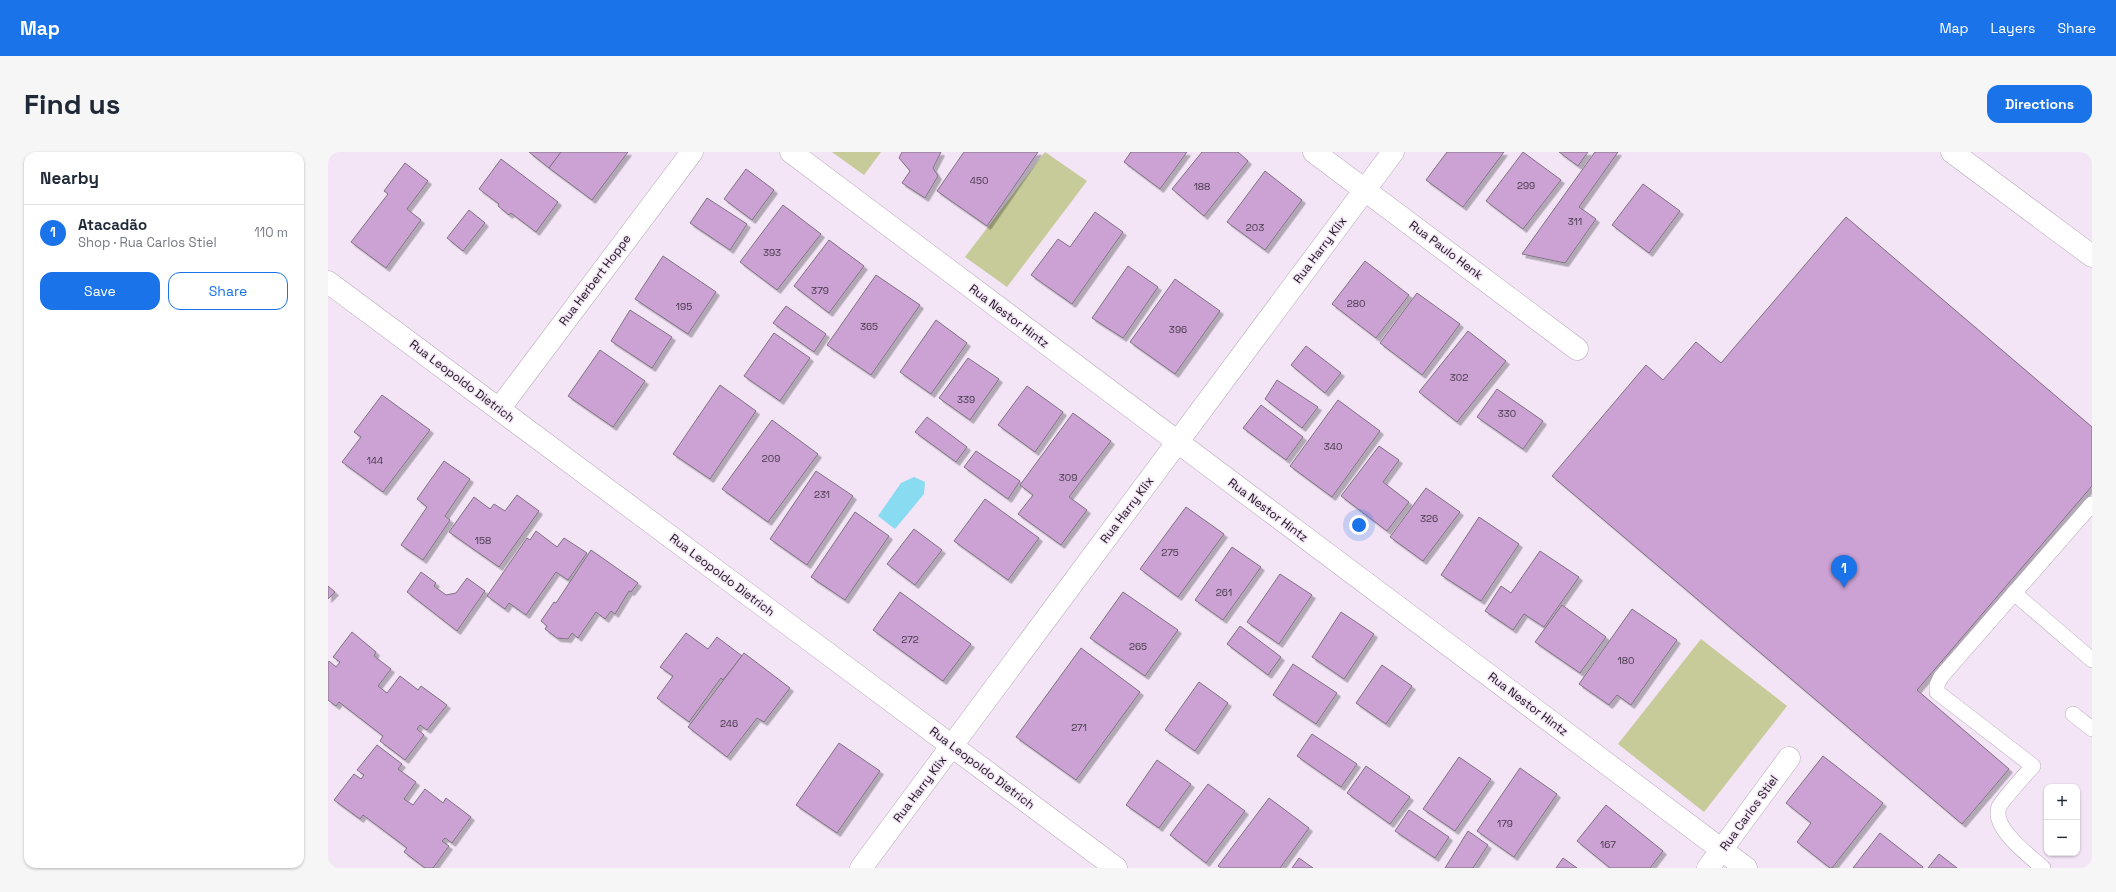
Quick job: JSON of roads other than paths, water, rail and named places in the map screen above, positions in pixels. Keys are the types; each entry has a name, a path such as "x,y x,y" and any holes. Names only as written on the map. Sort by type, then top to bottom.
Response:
{"street":[{"name":"Rua Herbert Hoppe","path":"499,409 692,152"},
{"name":"Rua Nestor Hintz","path":"791,152 1746,868"},
{"name":"Rua Paulo Henk","path":"1314,152 1577,349"},
{"name":"Rua Harry Klix","path":"861,868 1393,152"},
{"path":"1952,152 2092,256"},
{"name":"Rua Leopoldo Dietrich","path":"328,282 1116,868"},
{"name":"Rua Carlos Stiel","path":"1708,868 1789,758"}],"lane":[{"path":"2043,868 2004,831 1999,819 1999,808 2033,766 1937,692 1937,685 1941,677 2092,504"},
{"path":"2014,593 2092,660"},
{"path":"2073,714 2092,729"}],"water":[{"path":"914,477 925,482 924,494 895,529 878,516 901,483"}],"place":[{"name":"Atacadão","path":"1844,588"}]}
